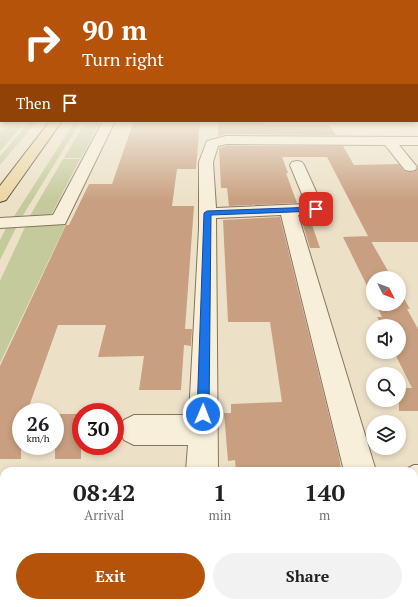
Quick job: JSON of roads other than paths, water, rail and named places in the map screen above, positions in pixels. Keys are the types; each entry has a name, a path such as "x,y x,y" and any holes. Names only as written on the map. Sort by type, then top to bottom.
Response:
{"main road":[{"path":"0,198 39,144"}],"street":[{"path":"0,223 59,220 98,144"},
{"path":"202,467 207,213 206,162 212,144"},
{"path":"392,144 410,167"},
{"path":"207,213 316,209 296,165"},
{"path":"288,210 359,467"},
{"path":"134,430 203,430"}]}
